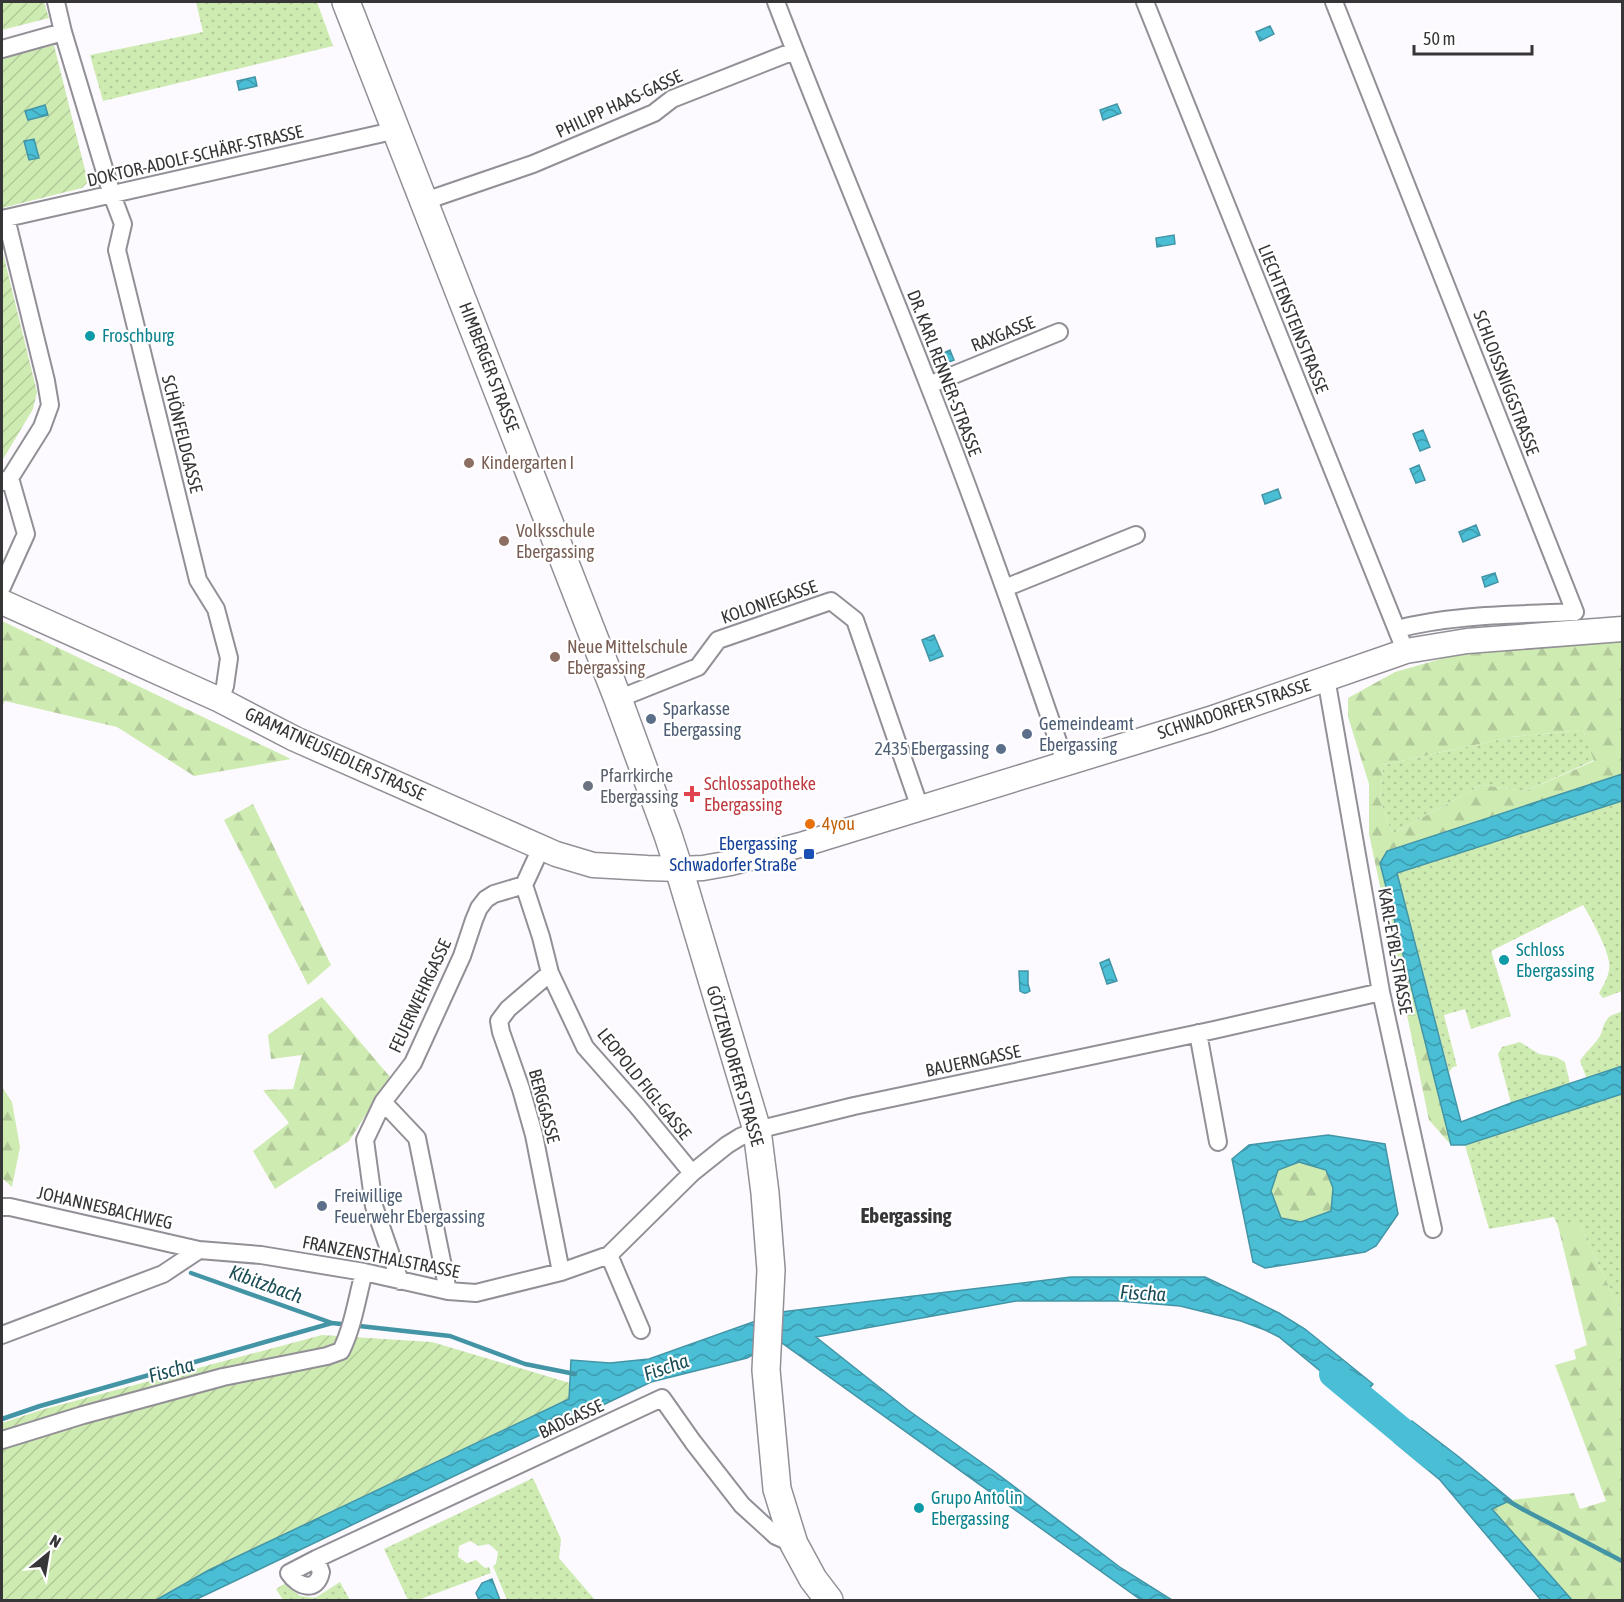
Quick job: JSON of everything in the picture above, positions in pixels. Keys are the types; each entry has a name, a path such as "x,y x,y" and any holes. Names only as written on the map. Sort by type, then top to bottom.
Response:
{"main road":[{"name":"HIMBERGER STRASSE","path":"346,2 618,699 679,869"},
{"name":"GRAMATNEUSIEDLER STRASSE","path":"2,602 220,700 295,739 541,848 574,861 593,865 679,869"},
{"name":"SCHWADORFER STRASSE","path":"679,869 716,866 748,860 1210,719 1406,651 1467,641 1623,629"},
{"name":"GÖTZENDORFER STRASSE","path":"679,869 757,1130 771,1270 766,1364 770,1425 777,1489 794,1544"},
{"path":"794,1544 813,1579 830,1600"}],"street":[{"name":"SCHÖNFELDGASSE","path":"56,2 112,195 123,224 117,250 198,580 216,609 229,658 225,686 220,700"},
{"name":"DR. KARL RENNER-STRASSE","path":"776,2 929,386 1005,588 1065,762"},
{"name":"LIECHTENSTEINSTRASSE","path":"1145,2 1406,651"},
{"name":"SCHLOISSNIGGSTRASSE","path":"1334,2 1575,612 1445,620 1397,629"},
{"path":"2,49 63,32"},
{"name":"PHILIPP HAAS-GASSE","path":"424,201 533,164 654,113 672,99 794,51"},
{"name":"DOKTOR-ADOLF-SCHÄRF-STRASSE","path":"4,219 397,130"},
{"path":"2,587 26,534 6,480 42,427 50,405 46,381 4,219"},
{"name":"RAXGASSE","path":"929,386 1059,332"},
{"path":"1005,588 1136,534"},
{"name":"KOLONIEGASSE","path":"618,699 698,667 718,640 831,601 855,620 920,808"},
{"name":"KARL-EYBL-STRASSE","path":"1326,678 1381,992 1433,1229"},
{"path":"524,885 541,848"},
{"name":"LEOPOLD FIGL-GASSE","path":"524,885 550,973 585,1047 692,1173"},
{"name":"FEUERWEHRGASSE","path":"400,1281 374,1206 365,1140 383,1102 412,1063 462,957 479,908 494,894 524,885"},
{"name":"BERGGASSE","path":"550,973 508,1009 499,1021 534,1135 561,1272"},
{"name":"BAUERNGASSE","path":"757,1130 854,1106 1381,992"},
{"path":"1198,1033 1218,1142"},
{"path":"383,1102 417,1138 448,1291"},
{"name":"FRANZENSTHALSTRASSE","path":"199,1250 261,1255 364,1272 448,1291 476,1293 561,1272 609,1255 692,1173 727,1145 757,1130"},
{"name":"JOHANNESBACHWEG","path":"2,1207 199,1250"},
{"path":"2,1335 164,1274 199,1250"},
{"path":"609,1255 641,1330"},
{"path":"2,1440 83,1415 223,1377 327,1356 340,1351 353,1317 364,1272"},
{"name":"BADGASSE","path":"315,1559 662,1398 742,1505 776,1536 794,1544"}],"green space":[{"path":"2,2 44,2 49,18 2,30"},
{"path":"196,2 317,2 333,46 103,101 90,55 203,32"},
{"path":"54,45 88,182 82,188 2,208 2,59"},
{"path":"2,249 37,392 33,409 2,461"},
{"path":"2,621 291,759 194,776 117,727 5,701 2,706"},
{"path":"1622,639 1622,774 1387,851 1380,863 1451,1145 1429,1120 1369,834 1369,784 1348,717 1348,698 1395,672 1458,654","holes":["1583,730 1594,761 1526,791 1482,785 1392,834 1380,800 1383,765 1511,737"]},
{"path":"1583,730 1594,760 1526,791 1482,785 1392,834 1380,800 1383,765 1511,737"},
{"path":"1622,801 1622,991 1603,998 1599,993 1608,974 1608,956 1583,905 1491,951 1511,1016 1471,1029 1465,1009 1444,1015 1457,1066 1449,1072 1397,873"},
{"path":"253,804 331,965 308,985 224,820"},
{"path":"322,997 390,1077 349,1141 275,1189 253,1151 289,1123 263,1090 293,1089 302,1055 271,1059 268,1035"},
{"path":"1622,1011 1622,1066 1587,1079 1580,1061 1599,1038 1607,1019"},
{"path":"1520,1042 1539,1054 1556,1057 1565,1062 1570,1084 1511,1103 1498,1054 1502,1047"},
{"path":"2,1087 12,1102 20,1147 12,1187 2,1178"},
{"path":"1622,1094 1622,1314 1580,1226 1558,1226 1554,1217 1489,1229 1465,1145"},
{"path":"1299,1162 1326,1170 1333,1188 1331,1211 1301,1222 1281,1219 1271,1191 1278,1170"},
{"path":"1558,1226 1580,1226 1622,1314 1622,1600 1572,1600 1491,1509 1511,1500 1574,1493 1580,1509 1606,1501 1555,1365 1576,1359 1574,1350 1587,1345"},
{"path":"322,1335 432,1342 570,1383 569,1399 209,1570 156,1600 2,1600 2,1423 41,1410"},
{"path":"533,1478 561,1539 559,1558 595,1600 507,1600 493,1566 496,1564 498,1552 489,1544 479,1546 470,1541 459,1546 458,1557 467,1563 476,1560 485,1568 489,1567 491,1573 418,1600 408,1600 384,1549"},
{"path":"340,1582 350,1600 283,1600 276,1589 284,1584 300,1596 315,1598"}],"water":[{"path":"1270,26 1274,34 1260,41 1256,32"},
{"path":"255,77 257,86 239,90 237,81"},
{"path":"1117,104 1121,113 1103,120 1100,110"},
{"path":"45,105 48,115 28,120 25,111"},
{"path":"34,139 39,158 29,160 24,141"},
{"path":"1174,235 1175,244 1157,247 1156,238"},
{"path":"950,350 954,360 936,367 932,358"},
{"path":"1423,430 1430,447 1420,451 1413,434"},
{"path":"1419,465 1425,480 1416,483 1410,469"},
{"path":"1278,489 1281,498 1265,504 1262,495"},
{"path":"1476,525 1480,535 1463,542 1459,532"},
{"path":"1495,573 1498,582 1485,587 1482,577"},
{"path":"934,635 943,656 930,661 922,640"},
{"path":"1622,774 1622,801 1397,873 1461,1122 1622,1066 1622,1094 1465,1145 1451,1145 1380,863 1387,851"},
{"path":"1109,959 1117,981 1107,984 1100,963"},
{"path":"1019,971 1028,971 1030,991 1026,993 1020,991"},
{"path":"1328,1135 1385,1144 1398,1214 1376,1246 1365,1252 1265,1268 1253,1262 1232,1159 1249,1145","holes":["1299,1162 1326,1170 1333,1188 1331,1211 1301,1222 1281,1218 1271,1191 1278,1170"]},
{"path":"1071,1277 1205,1277 1279,1313 1305,1329 1373,1384 1354,1407 1345,1399 1342,1389 1279,1337 1241,1321 1180,1306 1119,1301 1016,1301 816,1337 908,1410 995,1472 1121,1568 1172,1600 1141,1600 779,1341 747,1358 651,1382 195,1600 156,1600 209,1570 569,1399 571,1360 610,1363 649,1359 781,1312"},
{"path":"1412,1421 1511,1500 1492,1509 1572,1600 1541,1600 1440,1480 1394,1442"},
{"path":"492,1579 500,1600 479,1600 476,1593 482,1583"}],"waterway":[{"name":"Kibitzbach","path":"191,1273 332,1323"},
{"name":"Fischa","path":"2,1419 40,1406 332,1323 450,1336 525,1364 575,1374"},
{"name":"Fischa","path":"1333,1374 1433,1457"},
{"path":"1505,1499 1622,1561"}],"place":[{"name":"Froschburg","path":"90,336"},
{"name":"Kindergarten I","path":"469,463"},
{"name":"Volksschule Ebergassing","path":"504,541"},
{"name":"Neue Mittelschule Ebergassing","path":"555,657"},
{"name":"Sparkasse Ebergassing","path":"651,719"},
{"name":"Gemeindeamt Ebergassing","path":"1027,734"},
{"name":"2435 Ebergassing","path":"1001,749"},
{"name":"Pfarrkirche Ebergassing","path":"588,786"},
{"name":"Schlossapotheke Ebergassing","path":"692,794"},
{"name":"4you","path":"810,824"},
{"name":"Ebergassing Schwadorfer Straße","path":"809,854"},
{"name":"Schloss Ebergassing","path":"1504,960"},
{"name":"Freiwillige Feuerwehr Ebergassing","path":"322,1206"},
{"name":"Grupo Antolin Ebergassing","path":"919,1508"}],"district":[{"name":"Ebergassing","path":"906,1216"}]}
